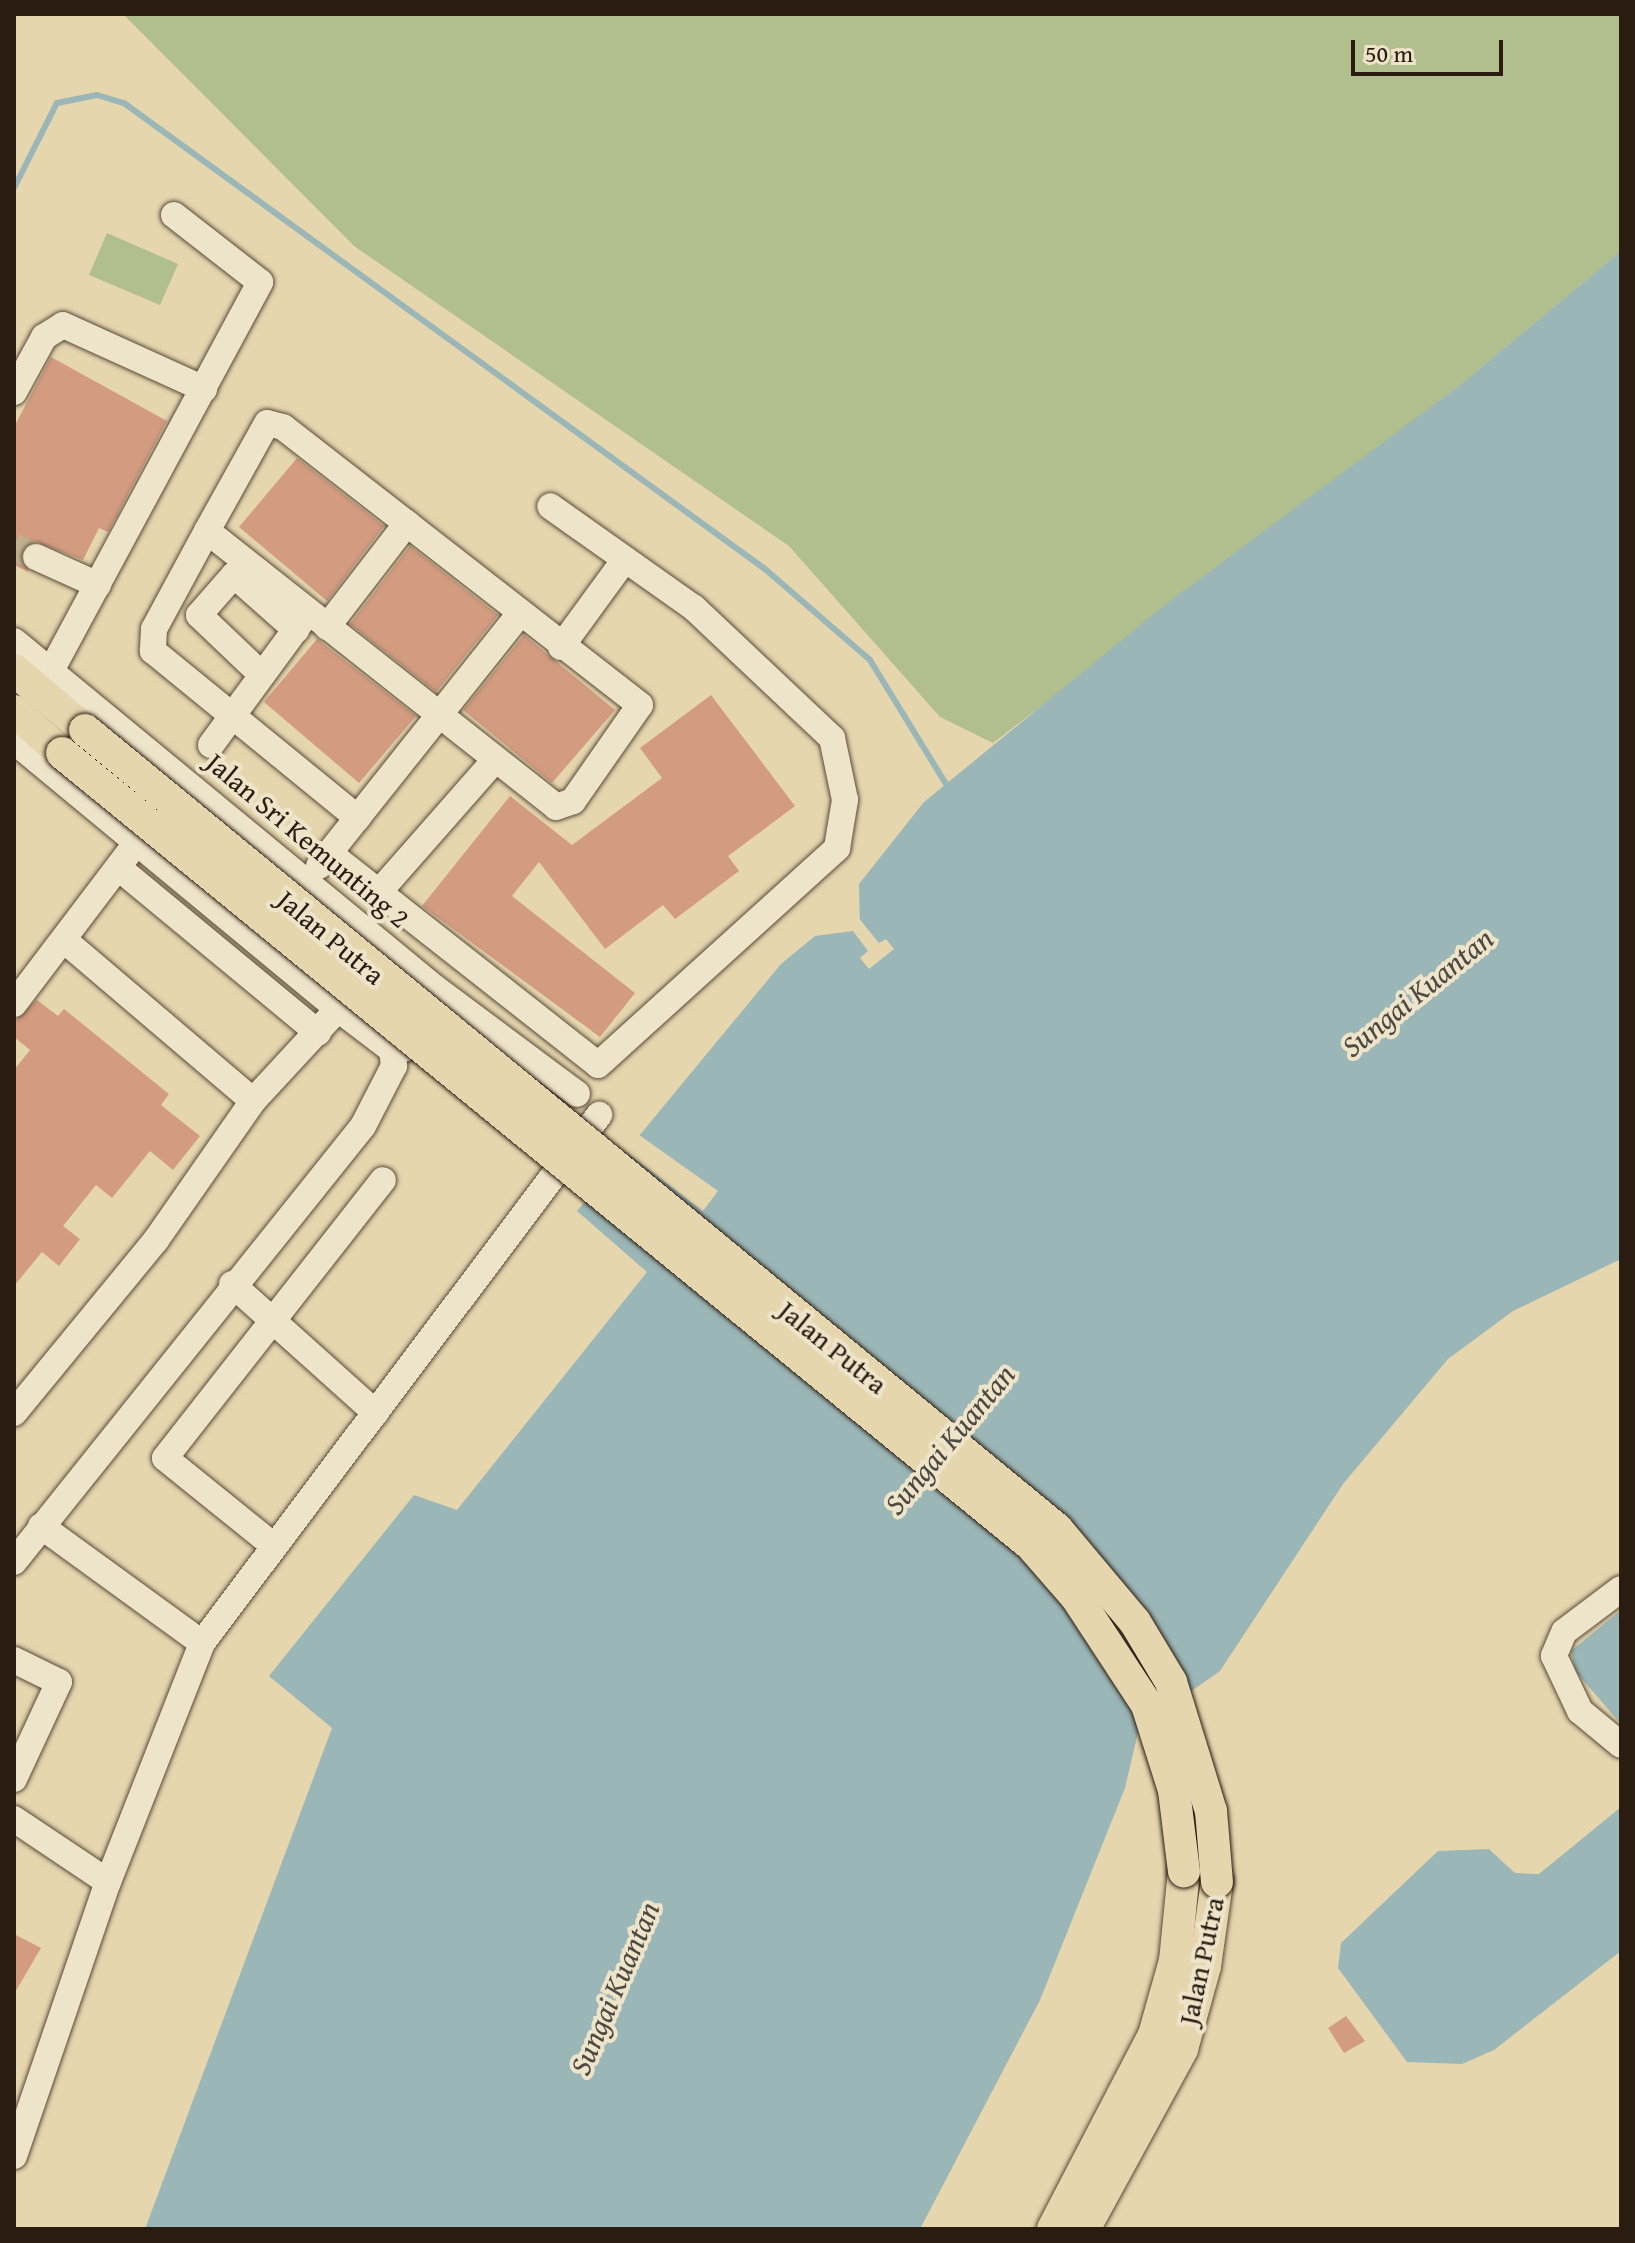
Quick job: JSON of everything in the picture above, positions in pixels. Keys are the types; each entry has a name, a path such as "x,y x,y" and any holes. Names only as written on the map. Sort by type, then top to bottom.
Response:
{"main road":[{"name":"Jalan Putra","path":"14,670 1057,1529 1135,1622 1171,1682 1211,1811 1217,1882 1205,1966 1182,2049 1084,2229"},
{"name":"Jalan Putra","path":"14,711 1031,1545 1077,1598 1147,1705 1174,1790 1184,1871 1175,1961 1154,2035 1053,2229"}],"street":[{"path":"53,667 260,282 174,215"},
{"path":"14,392 44,337 63,325 204,389"},
{"path":"262,675 201,622 206,605 234,575 310,623 563,807 640,705 519,615 283,427 267,423 154,629 153,651 358,818"},
{"path":"550,506 623,562 694,608 832,738 841,761 844,831 815,873 571,1088"},
{"path":"211,745 262,675 407,523"},
{"path":"207,531 310,623"},
{"path":"36,557 98,585"},
{"path":"561,647 623,562"},
{"path":"307,881 519,615"},
{"name":"Jalan Sri Kemunting 2","path":"14,641 53,667 435,988 493,1027 571,1088 602,1118 376,1413"},
{"path":"14,741 133,845 392,1050 394,1066 363,1126 232,1284 14,1562"},
{"path":"379,892 495,760"},
{"path":"14,1004 120,869 133,845"},
{"path":"329,853 598,1065"},
{"path":"120,869 318,1033"},
{"path":"64,940 253,1101"},
{"path":"392,1050 421,1042 440,1018 435,988"},
{"path":"14,1413 156,1240 253,1101 338,1009"},
{"path":"440,1018 493,1027"},
{"path":"274,1546 165,1458 383,1180"},
{"path":"14,2156 108,1882 202,1643 376,1413 232,1284"},
{"path":"41,1526 202,1643"},
{"path":"1621,1589 1564,1632 1554,1656 1580,1711 1621,1745"},
{"path":"14,1779 59,1682 15,1662"},
{"path":"14,1819 108,1882"}],"green space":[{"path":"123,14 1621,14 1621,251 1455,389 993,743 940,717 789,546 354,246"},
{"path":"107,233 178,264 160,305 89,275"}],"water":[{"name":"Sungai Kuantan","path":"1621,251 1621,1259 1513,1311 1448,1359 1343,1484 1220,1671 1139,1728 1125,1788 1040,2000 920,2229 145,2229 332,1728 269,1676 414,1495 457,1510 647,1272 577,1211 781,964 815,936 860,930 859,884 924,802 1166,604 1455,389"},
{"path":"1621,1610 1621,1724 1575,1671 1571,1651"},
{"path":"1621,1807 1621,1951 1494,2050 1462,2064 1407,2062 1338,1968 1341,1943 1438,1851 1489,1849 1515,1873 1539,1874"}],"pier":[{"path":"857,916 879,943 886,939 894,949 869,969 860,958 868,951 853,931"},
{"path":"635,1132 718,1191 703,1211 622,1149"}],"building":[{"path":"51,357 167,421 108,532 99,528 83,560 34,541 21,551 29,572 14,565 14,427"},
{"path":"297,458 384,526 327,601 239,527"},
{"path":"410,546 498,615 436,692 350,624"},
{"path":"524,635 615,710 552,783 463,710"},
{"path":"317,639 416,716 359,783 264,702"},
{"path":"711,695 795,806 728,856 739,871 675,919 663,905 605,949 539,862 512,896 635,993 600,1037 422,906 510,796 572,845 662,778 640,748"},
{"path":"37,1000 58,1016 64,1009 169,1094 161,1105 200,1136 173,1170 150,1151 112,1198 96,1185 63,1226 80,1239 59,1266 42,1252 14,1286 14,1070 30,1050 14,1037 14,1022"},
{"path":"14,1934 41,1948 14,1994"},
{"path":"1346,2016 1365,2041 1344,2053 1328,2028"}],"waterway":[{"path":"14,188 57,103 97,95 124,103 765,569 870,660 946,784"}],"tunnel":[{"path":"14,547 36,557"}]}
